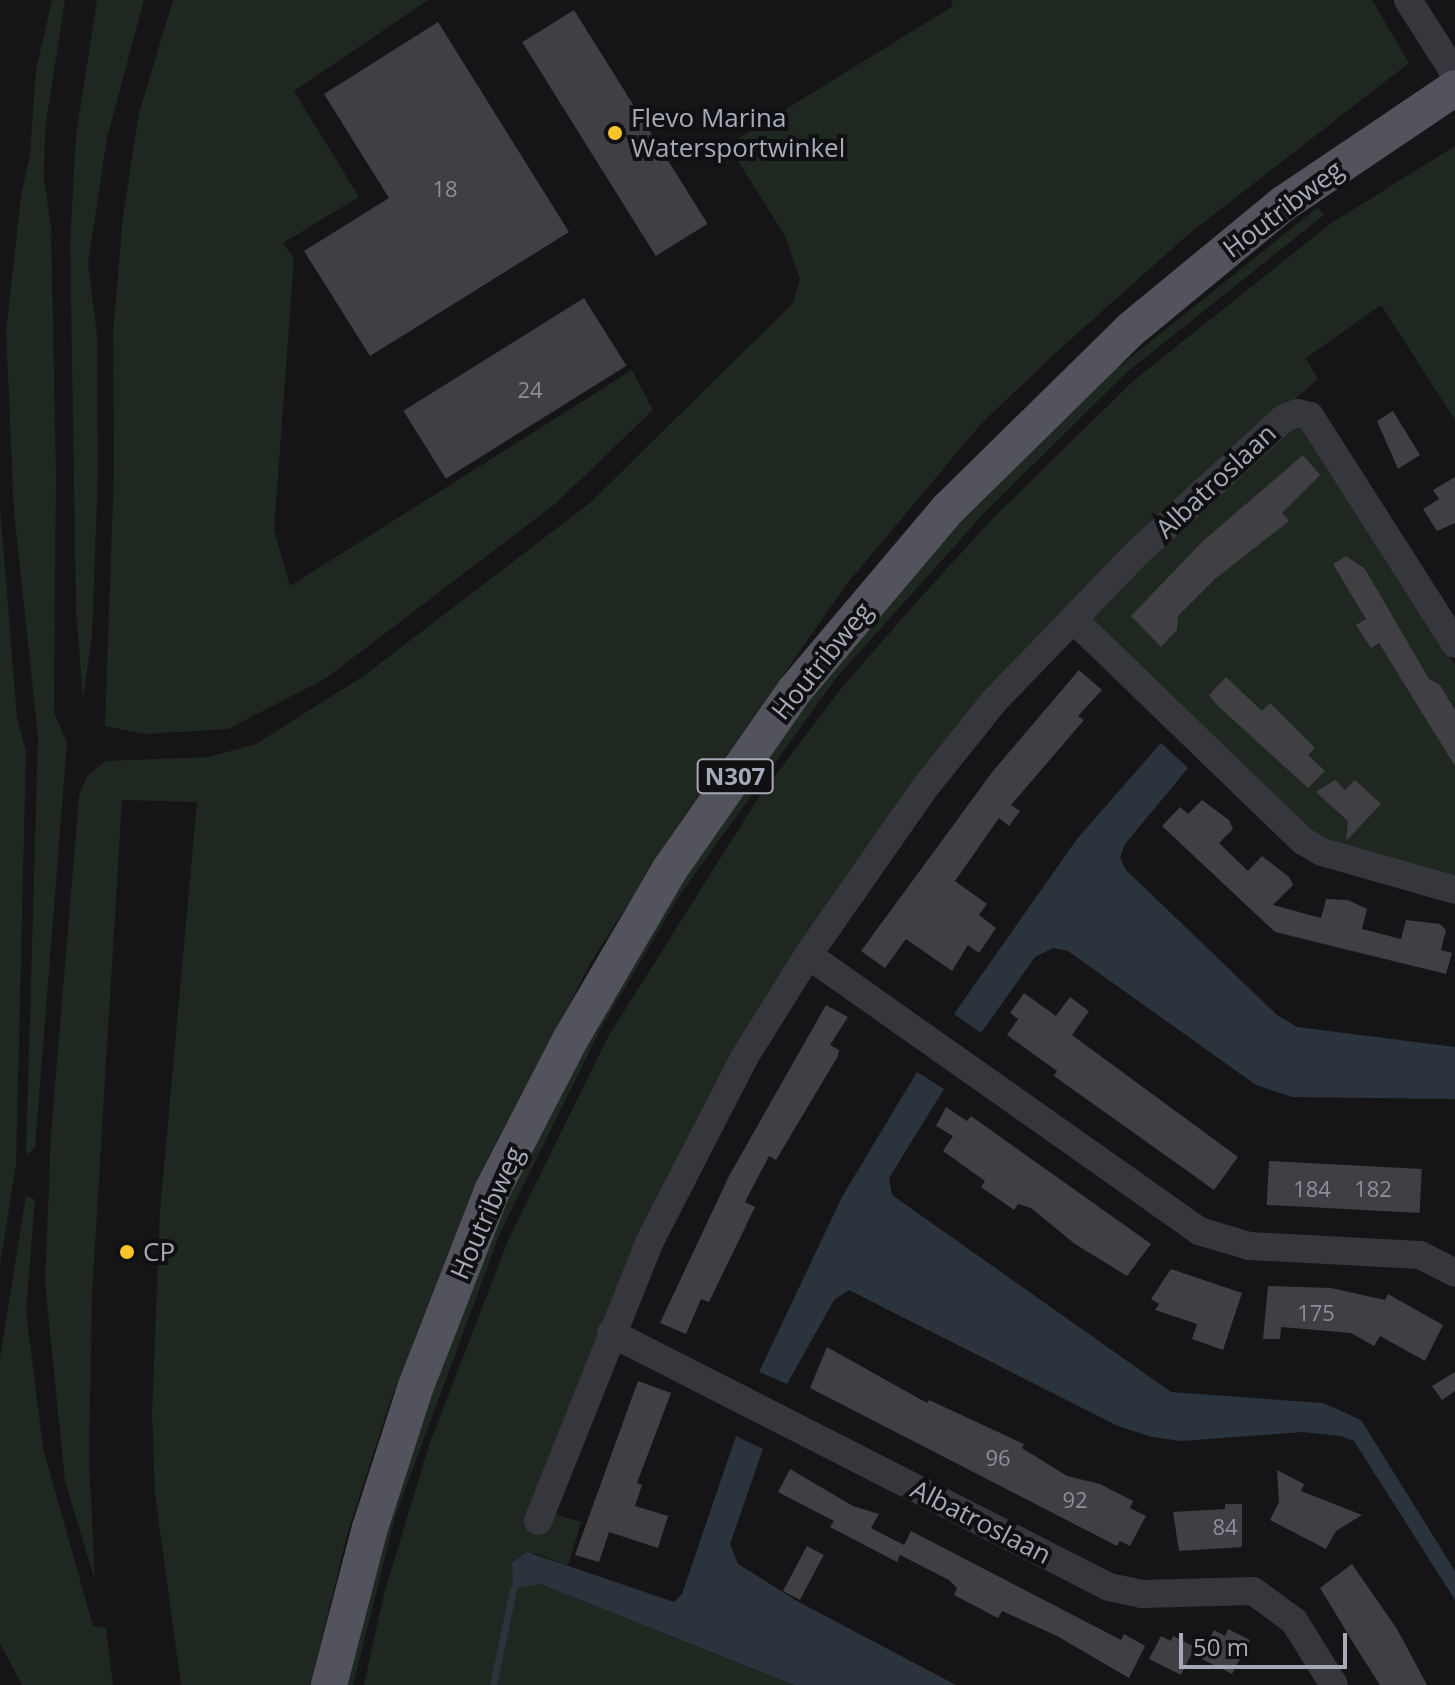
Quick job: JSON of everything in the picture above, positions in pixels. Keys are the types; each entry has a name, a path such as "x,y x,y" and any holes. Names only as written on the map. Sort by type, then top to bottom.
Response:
{"main road":[{"name":"Houtribweg","path":"329,1685 370,1528 416,1386 492,1191 570,1040 670,869 795,690 948,509 1130,330 1283,204 1455,88"}],"street":[{"path":"1408,0 1455,74"},
{"name":"Albatroslaan","path":"538,1521 611,1333 697,1145 808,955 923,790 996,699 1158,534 1297,413 1320,425 1455,644"},
{"path":"1073,619 1303,841 1322,852 1455,890"},
{"path":"808,955 1199,1231 1249,1246 1420,1255 1455,1273"},
{"name":"Albatroslaan","path":"611,1333 1109,1587 1142,1594 1253,1591 1294,1621 1334,1685"}],"shaded area":[{"path":"52,0 65,0 45,129 44,179 51,227 56,474 54,712 67,743 35,1148 26,1155 38,737 14,512 6,332 21,196 30,155 36,70"},
{"path":"97,0 144,0 107,138 88,263 97,336 98,473 92,635 83,699 76,609 70,241 76,136"},
{"path":"173,0 428,0 294,91 359,197 283,243 294,259 274,530 290,586 632,370 653,410 555,504 325,679 228,729 144,734 105,726 114,469 113,333 123,216 139,113"},
{"path":"951,0 1372,0 1409,63 1190,233 1062,347 980,425 846,585 679,824 591,962 495,1150 390,1402 347,1535 311,1685 181,1685 155,1494 152,1415 160,1211 197,802 122,800 92,1293 89,1460 95,1581 65,1481 45,1283 51,1133 79,796 87,776 106,761 208,757 256,744 365,675 591,502 793,303 800,279 785,236 728,145 953,6"},
{"path":"1455,146 1455,420 1381,305 1306,358 1318,379 1196,485 1090,588 736,1061 535,1527 548,1532 554,1514 581,1522 568,1566 535,1553 514,1588 540,1584 794,1685 364,1685 384,1594 429,1445 509,1238 609,1035 757,800 840,690 912,607 992,519 1133,381 1330,224"},
{"path":"1318,207 1324,215 1126,373 986,511 837,677 681,893 600,1030 500,1233 395,1517 353,1685 343,1685 362,1607 442,1356 519,1173 591,1029 745,779 943,539 1075,402"},
{"path":"1296,420 1312,431 1455,665 1455,880 1350,853 1313,833 1084,619"},
{"path":"0,507 17,718 26,752 16,1165 0,1265"},
{"path":"1161,743 1188,768 1125,844 1120,858 1126,870 1277,1015 1297,1027 1455,1047 1455,1099 1292,1097 1256,1085 1068,951 1053,948 1035,957 981,1033 954,1014 1077,839"},
{"path":"917,1072 944,1089 889,1178 892,1195 1171,1392 1323,1403 1361,1420 1455,1571 1455,1600 1354,1441 1340,1436 1303,1432 1181,1441 1152,1437 1118,1426 849,1290 834,1300 787,1384 759,1372 842,1197"},
{"path":"26,1195 35,1200 26,1312 43,1448 93,1626 106,1628 113,1685 22,1685 0,1643 0,1359"},
{"path":"736,1436 763,1449 730,1544 738,1564 797,1601 956,1685 794,1685 540,1584 513,1589 512,1563 527,1552 674,1602 682,1594"}],"building":[{"path":"574,10 708,224 656,256 522,42"},
{"path":"438,22 569,232 370,356 304,251 389,198 324,94"},
{"path":"584,298 626,366 446,479 403,411"},
{"path":"1393,411 1420,455 1398,469 1377,421"},
{"path":"1303,455 1320,475 1282,513 1289,521 1215,579 1178,616 1177,630 1161,647 1131,616 1202,542"},
{"path":"1455,477 1455,523 1437,531 1423,509 1439,499 1433,490"},
{"path":"1346,556 1365,569 1429,679 1440,685 1455,710 1455,766 1379,643 1371,648 1356,625 1366,619 1333,564"},
{"path":"1079,670 1102,690 1078,716 1084,720 1011,805 1020,811 1009,826 999,818 955,881 987,904 979,915 996,928 979,953 968,945 952,971 906,939 885,968 861,951 993,771"},
{"path":"1226,677 1262,711 1270,703 1315,748 1308,755 1325,771 1308,788 1209,695"},
{"path":"1335,780 1345,790 1355,780 1381,804 1346,841 1348,821 1316,792"},
{"path":"1202,800 1229,820 1233,829 1219,843 1248,871 1262,856 1289,877 1293,885 1273,905 1321,918 1326,899 1348,900 1367,909 1362,929 1401,939 1406,920 1440,924 1446,930 1441,950 1452,953 1446,974 1275,932 1162,826 1180,807 1188,814"},
{"path":"1024,993 1056,1016 1070,997 1089,1011 1072,1035 1238,1157 1214,1190 1054,1076 1057,1071 1007,1035 1018,1019 1010,1013"},
{"path":"826,1005 848,1017 830,1045 839,1050 838,1056 776,1160 769,1156 745,1202 755,1207 709,1302 701,1299 686,1334 660,1323 729,1176"},
{"path":"946,1107 967,1121 971,1116 1151,1244 1127,1276 1075,1244 1031,1208 1018,1204 1014,1210 981,1187 985,1181 943,1151 953,1136 936,1126"},
{"path":"1269,1161 1422,1169 1419,1213 1267,1205"},
{"path":"1171,1269 1242,1293 1223,1350 1192,1339 1197,1324 1155,1310 1159,1304 1151,1299"},
{"path":"1268,1286 1331,1288 1385,1300 1388,1294 1443,1325 1425,1361 1380,1336 1374,1346 1351,1333 1281,1327 1280,1339 1263,1339"},
{"path":"827,1347 927,1403 929,1400 1024,1444 1022,1448 1067,1476 1100,1484 1133,1501 1130,1508 1146,1516 1130,1546 1120,1541 1117,1546 810,1388"},
{"path":"1455,1372 1455,1391 1442,1400 1432,1386"},
{"path":"638,1381 671,1393 637,1483 642,1485 635,1506 668,1516 658,1548 609,1532 599,1562 575,1555"},
{"path":"790,1469 853,1506 879,1514 871,1528 904,1545 911,1531 1121,1640 1124,1634 1145,1646 1129,1678 1057,1636 1002,1611 998,1618 954,1595 957,1588 949,1580 900,1555 897,1562 830,1527 834,1521 778,1492"},
{"path":"1277,1470 1304,1484 1301,1491 1362,1515 1336,1531 1326,1549 1270,1520 1279,1502"},
{"path":"1225,1504 1242,1504 1242,1547 1179,1551 1173,1512 1225,1509"},
{"path":"807,1546 824,1555 800,1600 783,1591"},
{"path":"1352,1564 1397,1629 1427,1685 1380,1685 1357,1649 1320,1588"},
{"path":"1228,1629 1250,1640 1232,1674 1200,1658 1214,1630 1225,1636"},
{"path":"1161,1636 1171,1641 1173,1636 1195,1647 1181,1675 1149,1659"}],"waterway":[{"path":"493,1685 513,1589"}],"place":[{"name":"Flevo Marina Watersportwinkel","path":"615,133"},
{"name":"CP","path":"127,1252"}]}
